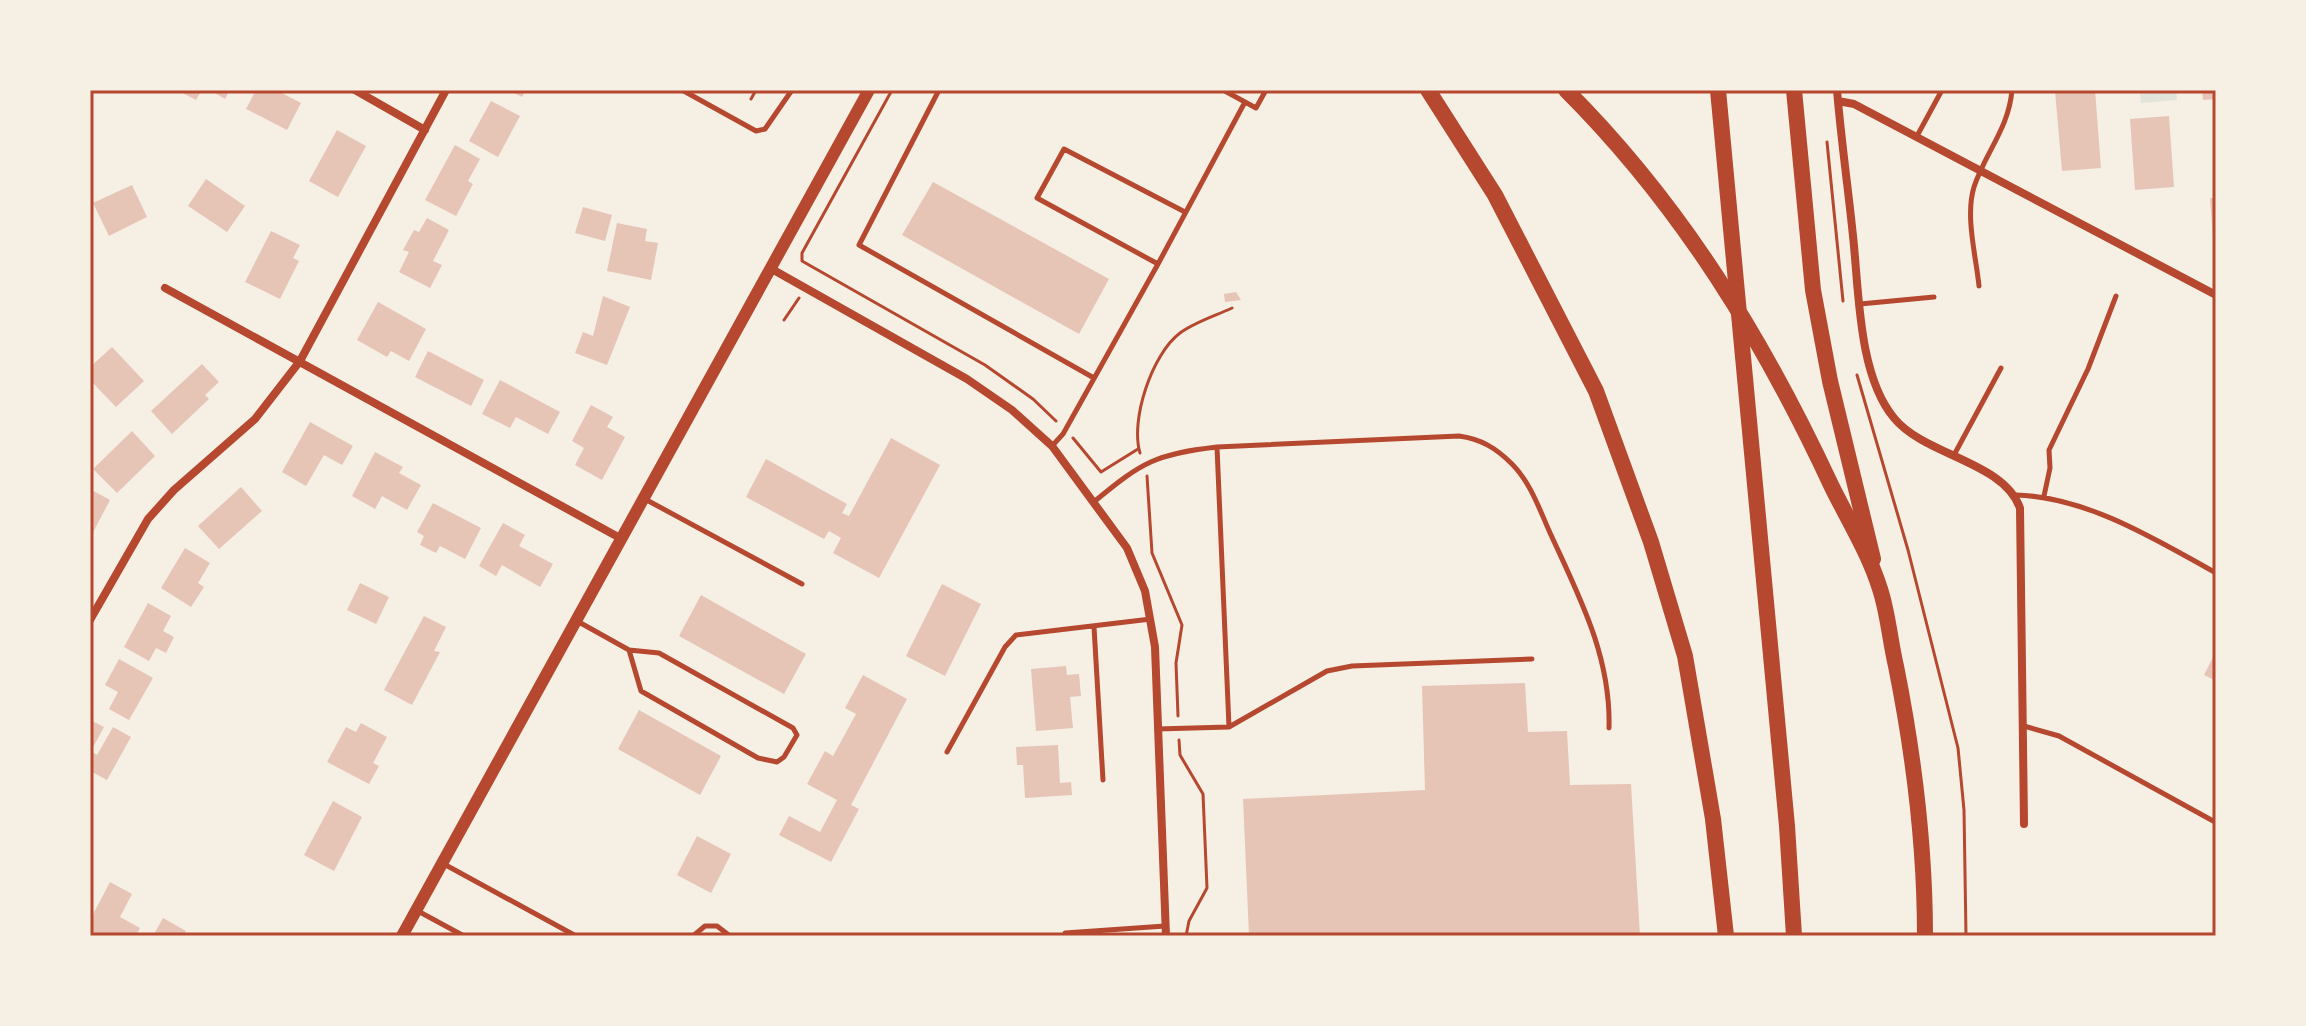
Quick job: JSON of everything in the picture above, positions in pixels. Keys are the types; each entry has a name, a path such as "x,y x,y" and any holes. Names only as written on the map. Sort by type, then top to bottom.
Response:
{"main road":[{"path":"1428,90 1495,195 1596,391 1651,542 1685,656 1713,819 1726,936"},
{"path":"1566,90 1607,131 1698,245 1760,342 1790,397 1880,588"},
{"path":"1718,90 1787,826 1794,936"},
{"path":"1794,90 1813,290 1830,381 1880,588 1908,729 1925,858 1925,936"}],"street":[{"path":"355,90 425,130"},
{"path":"90,620 148,519 174,490 255,419 300,361 446,90"},
{"path":"402,936 869,90"},
{"path":"1837,90 1860,304 1868,362 1877,390 1893,418 1911,435 1994,477 2016,495 2020,508 2024,824"},
{"path":"1838,101 1854,104 2216,295"},
{"path":"770,268 967,379 1012,410 1052,446 1127,548 1152,618 1165,931"},
{"path":"165,288 620,538"}],"lane":[{"path":"682,90 756,131 765,129 792,90"},
{"path":"939,90 859,245 1094,378"},
{"path":"1223,90 1256,108 1266,90"},
{"path":"1916,137 1942,90"},
{"path":"1979,286 1971,201 1981,172 2005,126 2012,90"},
{"path":"1052,446 1063,434 1245,102"},
{"path":"1158,264 1037,198 1064,149 1185,212"},
{"path":"2044,496 2050,468 2049,450 2088,369 2116,296"},
{"path":"1860,304 1934,297"},
{"path":"1953,456 2001,368"},
{"path":"1095,501 1143,463 1180,452 1217,447 1459,436 1479,439 1499,452 1528,486 1595,629 1610,693 1609,728"},
{"path":"1217,447 1229,727"},
{"path":"2016,495 2044,496 2135,529 2216,573"},
{"path":"642,498 802,584"},
{"path":"947,752 1005,647 1016,635 1152,618"},
{"path":"576,621 629,650 659,653 793,728 797,735 784,757 777,762 758,758 641,691 629,650"},
{"path":"1094,627 1103,780"},
{"path":"1156,729 1229,727 1327,671 1352,666 1532,659"},
{"path":"2023,726 2059,736 2215,822"},
{"path":"441,862 576,936"},
{"path":"416,910 464,936"},
{"path":"693,936 705,926 717,926 730,936"},
{"path":"1065,936 1065,933 1165,931"}],"path":[{"path":"751,99 756,90"},
{"path":"892,90 802,253 802,261 814,272 985,365 1053,418"},
{"path":"1826,137 1843,302"},
{"path":"784,320 795,304"},
{"path":"1074,439 1101,472 1139,449 1137,416 1166,350 1184,330 1232,308"},
{"path":"1857,375 1912,563 1958,748 1964,810 1966,936"},
{"path":"1148,482 1152,553 1179,611 1182,625 1176,663 1178,708"},
{"path":"1179,747 1203,794 1207,888 1189,921 1186,936"}],"shaded area":[{"path":"2140,90 2176,90 2177,100 2141,103"}],"building":[{"path":"177,90 202,90 196,100"},
{"path":"210,90 230,90 225,99"},
{"path":"256,90 276,90 301,103 287,130 246,109"},
{"path":"508,90 526,90 522,97"},
{"path":"2095,90 2101,168 2062,171 2055,91"},
{"path":"2202,90 2216,90 2216,99 2203,100"},
{"path":"491,101 520,116 498,157 469,141"},
{"path":"2169,116 2174,187 2135,190 2130,119"},
{"path":"337,130 366,146 338,197 309,181"},
{"path":"455,145 480,159 468,181 473,184 456,216 425,200"},
{"path":"206,179 245,206 227,232 188,206"},
{"path":"933,182 1109,279 1079,334 902,235"},
{"path":"132,185 147,217 109,236 93,203"},
{"path":"2210,198 2216,198 2216,238 2213,238"},
{"path":"583,207 612,215 605,241 575,233"},
{"path":"427,218 449,230 433,261 442,265 430,288 399,272 409,252 403,250 414,230 419,232"},
{"path":"617,223 647,229 645,241 658,243 651,280 607,271"},
{"path":"271,231 300,245 293,258 299,261 280,299 245,282"},
{"path":"1236,292 1241,300 1225,302 1224,294"},
{"path":"603,296 630,307 607,365 575,353 583,332 593,336"},
{"path":"378,302 426,329 409,361 391,351 387,357 357,340"},
{"path":"112,347 144,381 116,407 90,380 90,367"},
{"path":"428,351 484,380 471,406 415,377"},
{"path":"202,364 219,382 205,395 209,399 172,434 151,411"},
{"path":"500,380 560,412 548,434 516,417 510,428 482,414"},
{"path":"591,405 613,417 607,427 625,437 602,480 575,465 584,448 572,441"},
{"path":"310,422 353,446 342,465 324,455 306,486 282,472"},
{"path":"132,431 155,456 117,493 93,469"},
{"path":"891,438 940,465 879,578 833,553 841,538 829,531 824,539 746,497 766,459 847,504 842,513 849,516"},
{"path":"375,452 403,467 399,473 421,485 407,510 382,496 375,509 352,496"},
{"path":"241,487 262,511 219,549 198,526"},
{"path":"90,489 110,500 90,538"},
{"path":"433,503 481,528 465,559 440,546 436,553 420,545 424,536 417,532"},
{"path":"503,523 525,535 519,546 553,564 540,587 502,565 496,576 479,566"},
{"path":"185,548 210,563 198,583 204,587 191,607 161,588"},
{"path":"360,583 389,597 376,624 347,610"},
{"path":"942,584 981,604 945,676 906,656"},
{"path":"701,595 806,654 784,694 679,636"},
{"path":"148,603 171,616 163,631 174,637 166,653 156,648 149,661 124,647"},
{"path":"424,616 446,627 434,651 440,652 412,705 384,690"},
{"path":"2216,651 2216,681 2204,675"},
{"path":"119,659 153,678 129,720 109,709 118,692 105,685"},
{"path":"1066,666 1067,675 1079,674 1081,696 1070,697 1073,728 1036,731 1031,669"},
{"path":"863,675 907,699 851,805 859,809 831,862 779,835 789,816 820,832 837,800 807,784 825,751 833,756 856,714 845,708"},
{"path":"1525,683 1528,732 1567,731 1570,785 1631,784 1640,936 1249,936 1243,799 1425,790 1422,686"},
{"path":"639,710 721,756 700,795 618,749"},
{"path":"90,720 104,727 91,751 97,755 113,727 131,737 107,780 90,771"},
{"path":"361,723 387,737 373,763 379,766 369,784 327,762 346,727 356,732"},
{"path":"1058,745 1060,783 1071,782 1072,795 1025,798 1023,765 1017,765 1016,747"},
{"path":"333,801 362,817 334,871 304,855"},
{"path":"697,836 731,854 711,893 677,875"},
{"path":"110,882 132,894 120,917 140,928 136,936 90,936 90,920"},
{"path":"163,918 186,931 183,936 153,936"}]}
